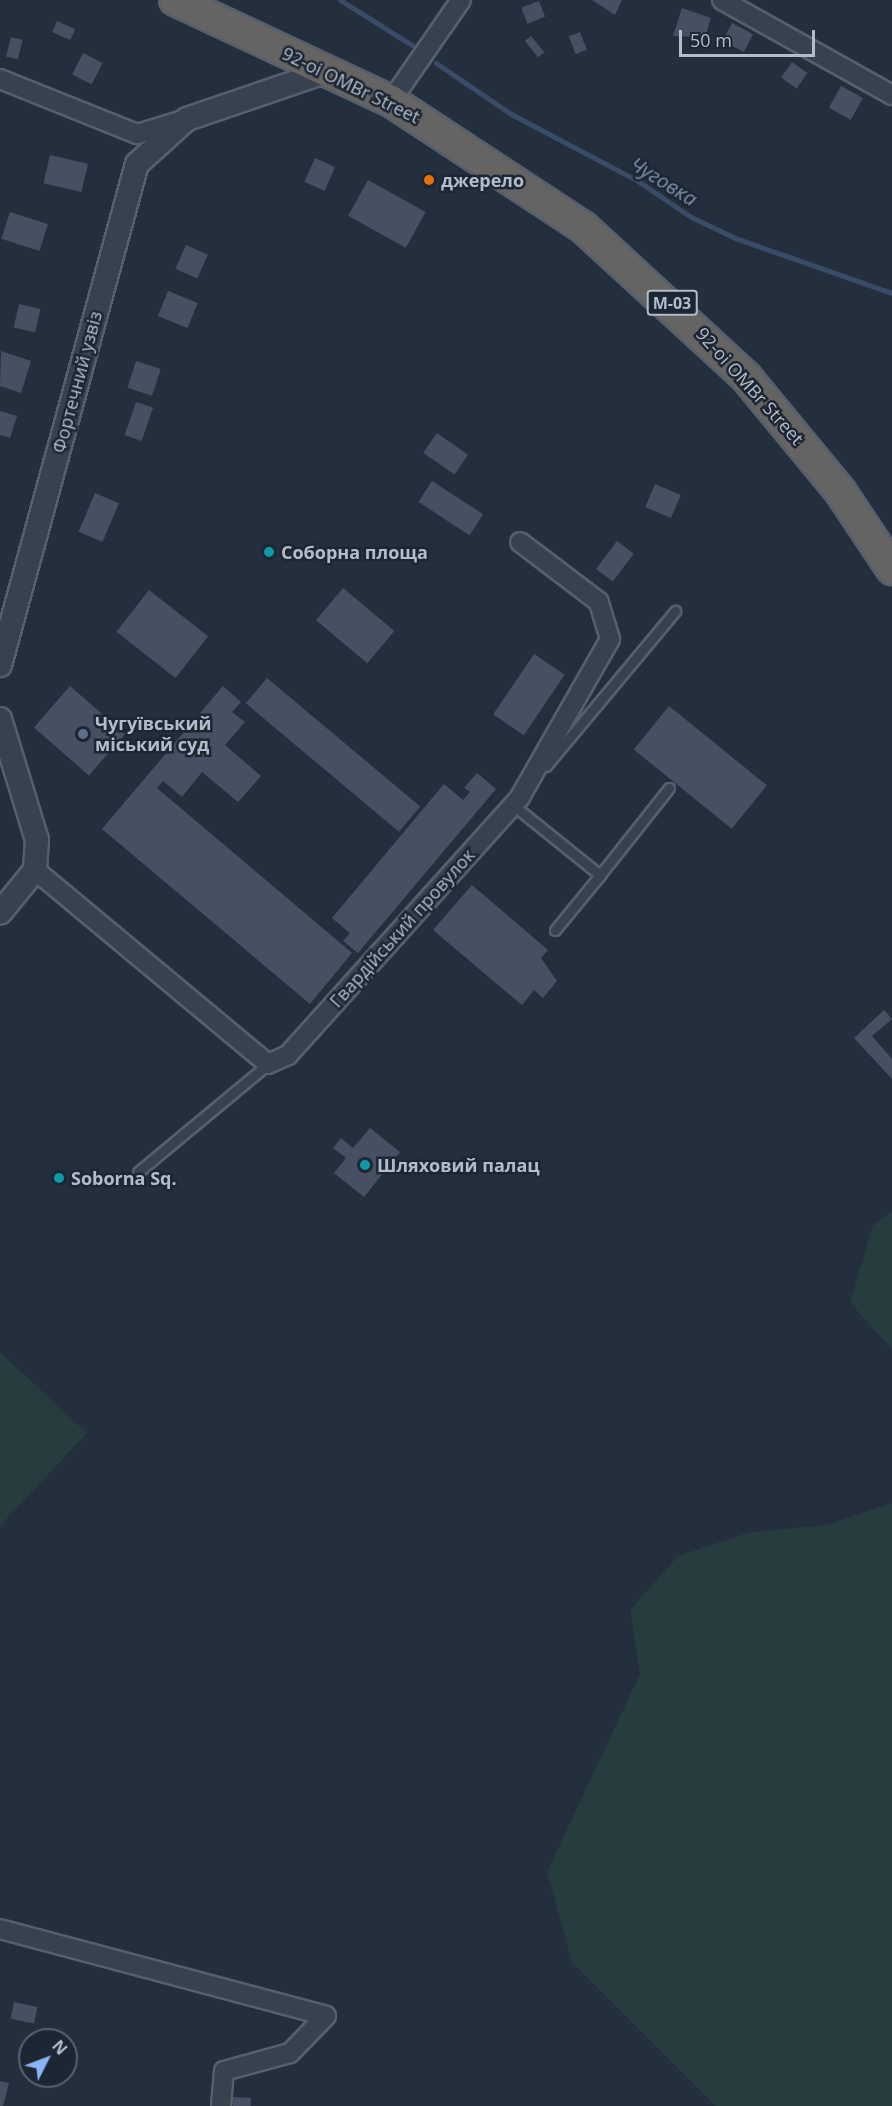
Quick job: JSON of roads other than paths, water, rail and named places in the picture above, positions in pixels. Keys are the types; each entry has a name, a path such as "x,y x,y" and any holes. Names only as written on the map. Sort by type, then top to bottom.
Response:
{"highway":[{"name":"92-oi OMBr Street","path":"175,0 391,101 574,221 694,324 795,432 892,569"}],"street":[{"path":"391,101 460,0"},
{"path":"722,0 892,95"},
{"name":"Фортечний узвіз","path":"0,79 137,134 325,72"},
{"name":"Фортечний узвіз","path":"0,665 137,164 187,119"},
{"name":"Гвардійський провулок","path":"268,1064 288,1055 516,801 610,639 599,602 520,542"},
{"path":"0,719 37,840 35,870 0,913"},
{"path":"35,870 268,1064"},
{"path":"0,1929 326,2016 290,2053 224,2071 221,2106"}],"lane":[{"path":"600,875 516,801 675,611"},
{"path":"555,930 669,788"},
{"path":"138,1172 268,1064"}],"waterway":[{"name":"Чуговка","path":"340,0 412,45"},
{"name":"Чуговка","path":"436,63 511,114 638,181 691,217 735,238 892,293"}],"place":[{"name":"джерело","path":"429,180"},
{"name":"Соборна площа","path":"269,552"},
{"name":"Чугуївський міський суд","path":"83,734"},
{"name":"Шляховий палац","path":"365,1165"},
{"name":"Soborna Sq.","path":"59,1178"}]}
